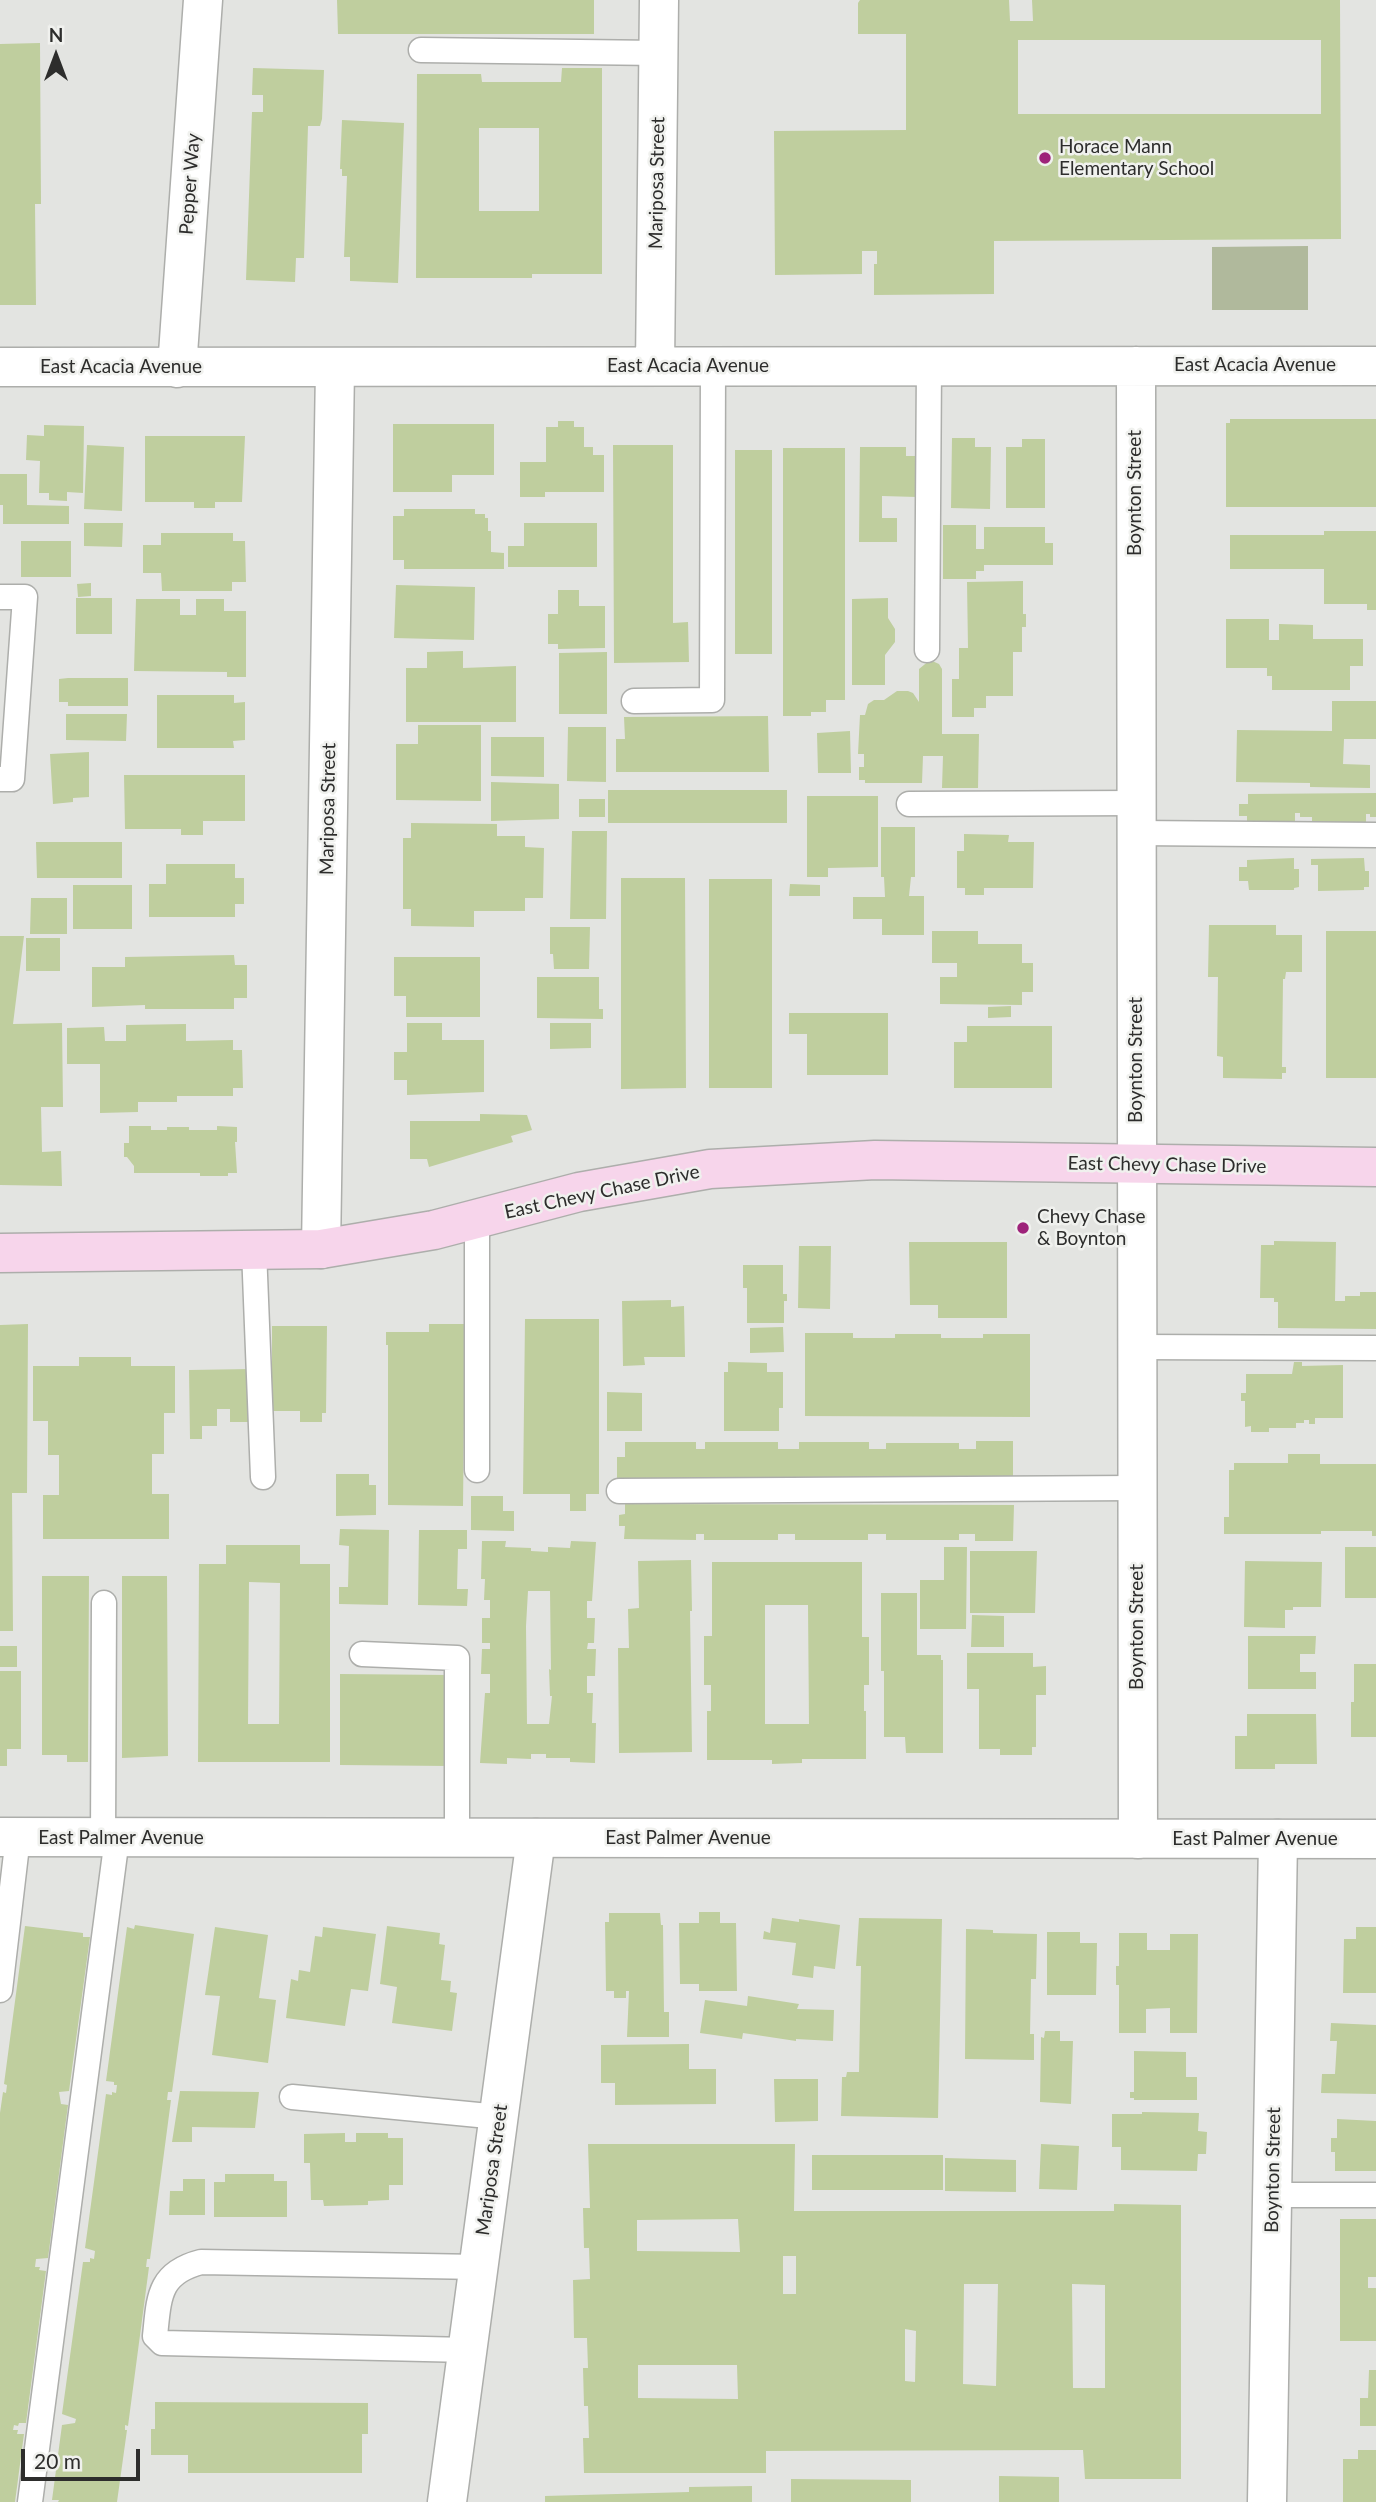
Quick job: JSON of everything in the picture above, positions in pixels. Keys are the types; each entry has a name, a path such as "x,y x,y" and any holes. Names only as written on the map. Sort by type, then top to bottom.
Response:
{"main road":[{"name":"East Chevy Chase Drive","path":"0,1253 321,1249 434,1230 579,1192 710,1169 875,1160 1376,1167"}],"street":[{"name":"Pepper Way","path":"177,368 203,0"},
{"name":"Mariposa Street","path":"655,366 659,0"},
{"name":"Boynton Street","path":"1136,366 1138,1839"},
{"name":"East Acacia Avenue","path":"0,367 1376,366"},
{"name":"Mariposa Street","path":"321,1249 335,368"},
{"name":"East Palmer Avenue","path":"9,1837 1376,1839"},
{"name":"Mariposa Street","path":"447,2502 536,1838"},
{"name":"Boynton Street","path":"1268,2502 1278,1839"}],"lane":[{"path":"421,50 659,53"},
{"path":"634,701 712,700 713,366"},
{"path":"927,650 929,366"},
{"path":"0,597 25,597 12,779 0,779"},
{"path":"909,804 1376,835"},
{"path":"477,1219 477,1470"},
{"path":"254,1250 263,1477"},
{"path":"1137,1348 1376,1348"},
{"path":"619,1492 1136,1488"},
{"path":"30,2502 110,1838 104,1603"},
{"path":"362,1654 457,1658 457,1838"},
{"path":"0,1990 9,1837"},
{"path":"292,2097 499,2117"},
{"path":"1273,2195 1376,2195"},
{"path":"468,2350 162,2343 155,2336 159,2299 167,2280 183,2266 201,2262 479,2267"}],"green space":[{"path":"1308,246 1308,310 1212,310 1212,247"}],"building":[{"path":"337,0 594,0 594,34 338,34"},
{"path":"860,0 1009,0 1010,21 1033,21 1032,0 1340,0 1341,239 994,241 994,294 874,295 874,264 877,264 877,251 862,251 862,274 775,275 774,131 906,130 906,34 858,34","holes":["1018,40 1321,40 1321,114 1018,114"]},
{"path":"40,43 41,204 35,204 36,305 0,305 0,44"},
{"path":"253,68 324,70 320,126 308,126 304,258 296,258 295,282 246,280 252,112 263,112 263,95 252,95"},
{"path":"562,68 602,68 602,274 532,274 532,278 416,278 417,74 481,74 482,82 561,82","holes":["479,128 539,128 539,211 479,211"]},
{"path":"342,120 404,123 398,283 350,281 350,257 344,257 347,176 342,176 340,169"},
{"path":"1230,419 1376,419 1376,507 1226,507 1226,423 1230,423"},
{"path":"558,421 574,421 574,427 584,427 584,447 593,447 593,455 604,455 604,492 545,492 545,497 520,497 520,462 546,462 546,427 558,427"},
{"path":"393,424 494,424 494,475 452,475 452,492 393,492"},
{"path":"44,425 84,426 83,493 67,492 67,501 49,500 49,493 39,493 40,461 26,460 27,435 44,436"},
{"path":"145,436 245,436 242,502 215,502 215,508 194,508 194,502 145,502"},
{"path":"952,438 975,438 975,447 991,447 990,509 951,508"},
{"path":"1022,439 1045,439 1045,508 1006,508 1006,447 1022,447"},
{"path":"87,445 124,447 122,511 84,509"},
{"path":"613,445 673,445 673,623 688,622 689,662 614,663"},
{"path":"860,447 906,447 906,456 917,456 917,497 882,496 882,518 897,518 897,542 859,542"},
{"path":"783,448 845,448 845,700 826,700 826,712 811,712 811,716 783,716"},
{"path":"735,450 772,450 772,654 735,654"},
{"path":"0,474 27,474 27,505 69,506 69,524 3,524"},
{"path":"404,509 475,509 475,514 485,514 485,518 488,518 488,531 491,531 491,552 504,553 504,569 404,569 404,560 393,560 393,516 404,516"},
{"path":"84,523 123,523 122,547 84,546"},
{"path":"524,523 597,523 597,567 508,567 508,546 524,546"},
{"path":"943,525 976,525 976,549 984,549 984,527 1045,527 1045,543 1053,543 1053,565 984,565 984,571 976,571 976,579 943,579"},
{"path":"1324,531 1376,531 1376,610 1367,610 1367,604 1324,604 1324,569 1230,569 1230,535 1324,535"},
{"path":"161,533 233,533 233,541 245,541 246,582 232,582 232,591 162,591 161,573 143,573 143,545 161,545"},
{"path":"21,541 71,541 71,577 21,577"},
{"path":"1023,581 1023,614 1026,614 1026,627 1022,627 1022,652 1013,652 1013,696 986,696 986,708 974,708 974,717 952,717 952,679 959,679 959,648 968,648 967,582"},
{"path":"91,583 91,596 78,597 77,584"},
{"path":"396,585 475,587 474,640 394,638"},
{"path":"558,590 579,590 579,606 605,606 605,648 558,649 558,644 548,644 548,614 558,614"},
{"path":"76,598 112,598 112,634 76,634"},
{"path":"888,598 888,618 895,629 895,642 885,655 885,685 852,685 852,599"},
{"path":"136,599 180,599 180,615 196,615 196,599 224,599 224,611 246,611 246,677 227,677 227,672 134,671"},
{"path":"1226,619 1269,619 1269,640 1279,640 1279,624 1313,625 1313,639 1363,639 1363,666 1350,666 1350,690 1272,690 1272,676 1267,676 1267,668 1226,668"},
{"path":"463,651 463,668 516,666 516,722 406,722 406,668 427,668 427,652"},
{"path":"607,652 607,714 559,714 559,653"},
{"path":"930,660 939,664 942,669 942,734 979,734 978,788 942,788 943,756 923,756 922,783 865,783 865,780 859,780 859,767 864,767 864,754 858,754 860,715 865,715 868,704 874,700 884,700 897,691 913,693 919,702 919,669"},
{"path":"128,678 128,706 68,706 68,702 59,702 59,679"},
{"path":"157,695 234,695 234,703 245,702 245,740 233,741 234,748 157,748"},
{"path":"1332,701 1376,701 1376,739 1344,739 1343,764 1370,765 1370,788 1310,787 1310,783 1236,782 1237,730 1332,731"},
{"path":"66,714 127,714 126,741 66,740"},
{"path":"768,716 769,772 616,772 616,739 625,739 624,717"},
{"path":"418,725 481,725 481,801 396,800 396,744 418,744"},
{"path":"568,727 606,727 606,782 567,781"},
{"path":"850,731 851,773 818,773 817,733"},
{"path":"491,737 544,737 544,777 491,776"},
{"path":"89,752 89,797 53,804 50,754"},
{"path":"124,775 245,775 245,821 203,821 203,835 181,835 181,829 125,829"},
{"path":"491,782 559,784 559,819 491,821"},
{"path":"608,790 787,790 787,823 608,823"},
{"path":"1376,793 1376,817 1366,814 1366,826 1312,826 1312,817 1300,817 1300,813 1295,813 1295,826 1247,827 1247,816 1239,816 1239,804 1248,804 1248,794"},
{"path":"807,796 878,796 878,867 828,868 828,877 807,877"},
{"path":"579,799 605,799 605,817 579,817"},
{"path":"411,823 497,824 497,836 525,836 525,847 544,848 543,898 525,898 525,911 474,911 474,927 411,926 411,909 403,909 403,838 411,838"},
{"path":"881,827 915,827 915,877 911,877 909,896 924,896 924,935 882,935 882,919 853,919 853,897 885,897 884,877 881,877"},
{"path":"572,831 607,831 606,919 570,919"},
{"path":"964,834 1009,835 1008,842 1034,842 1033,888 984,888 984,895 965,895 965,888 957,888 957,851 964,851"},
{"path":"36,842 122,842 122,878 37,878"},
{"path":"1294,858 1294,869 1299,869 1299,887 1294,890 1249,890 1248,881 1239,881 1239,867 1247,867 1247,860"},
{"path":"1364,858 1365,871 1369,871 1369,887 1364,887 1364,890 1318,891 1318,865 1311,865 1311,859"},
{"path":"166,864 235,864 235,878 244,878 244,904 235,904 235,917 149,917 149,884 166,884"},
{"path":"621,878 685,878 686,1088 621,1089"},
{"path":"709,879 772,879 772,1088 709,1088"},
{"path":"790,884 820,885 820,896 789,896"},
{"path":"73,885 132,885 132,929 73,929"},
{"path":"31,898 67,898 67,934 30,934"},
{"path":"1209,925 1276,925 1276,935 1302,935 1302,972 1286,972 1283,979 1282,1067 1286,1067 1286,1073 1282,1073 1282,1079 1223,1078 1223,1057 1217,1056 1218,977 1208,977"},
{"path":"550,927 590,927 589,969 554,969 553,954 550,954"},
{"path":"932,931 978,931 978,944 1022,944 1022,963 1033,963 1033,992 1022,992 1022,1005 940,1004 940,977 957,977 957,963 932,963"},
{"path":"1326,931 1376,931 1376,1078 1326,1078"},
{"path":"0,936 24,936 13,1024 62,1023 63,1107 41,1107 42,1152 61,1151 62,1186 0,1185"},
{"path":"26,938 60,938 60,971 26,971"},
{"path":"234,955 235,965 247,965 247,998 234,998 234,1009 145,1009 145,1005 92,1007 92,967 125,967 125,957"},
{"path":"394,957 480,957 480,1017 406,1017 406,996 394,996"},
{"path":"537,977 599,977 599,1009 603,1009 603,1019 537,1018"},
{"path":"1011,1006 1011,1017 988,1018 988,1007"},
{"path":"789,1013 888,1013 888,1075 807,1075 807,1034 789,1034"},
{"path":"407,1023 442,1023 442,1040 484,1040 484,1092 407,1095 407,1080 394,1080 394,1052 407,1052"},
{"path":"550,1023 591,1023 591,1048 550,1049"},
{"path":"186,1024 186,1041 233,1040 233,1050 242,1050 243,1088 233,1088 233,1096 177,1096 177,1102 138,1102 138,1112 100,1113 100,1064 67,1064 67,1028 104,1027 105,1041 126,1041 126,1025"},
{"path":"967,1026 1052,1026 1052,1088 954,1088 954,1042 967,1042"},
{"path":"480,1114 527,1115 532,1130 511,1136 513,1142 429,1167 427,1159 410,1159 410,1121 480,1121"},
{"path":"129,1126 151,1126 151,1130 167,1130 167,1127 217,1130 217,1126 237,1127 237,1173 228,1173 228,1176 200,1176 200,1173 134,1173 134,1166 124,1157 124,1143 129,1143"},
{"path":"1274,1241 1336,1242 1335,1301 1345,1301 1345,1296 1360,1296 1360,1292 1376,1292 1376,1329 1278,1328 1278,1302 1274,1302 1274,1298 1260,1298 1261,1245 1274,1245"},
{"path":"909,1242 1007,1242 1007,1318 938,1318 938,1305 910,1305"},
{"path":"799,1246 831,1246 830,1309 798,1308"},
{"path":"743,1265 783,1265 783,1294 787,1294 787,1301 784,1301 784,1323 747,1323 747,1288 743,1288"},
{"path":"671,1300 671,1307 684,1306 685,1357 644,1357 645,1365 623,1366 622,1301"},
{"path":"525,1319 599,1319 599,1494 586,1494 586,1511 570,1511 570,1494 523,1494"},
{"path":"28,1324 27,1493 12,1493 13,1631 0,1631 0,1325"},
{"path":"429,1324 465,1324 463,1506 388,1505 386,1332 429,1332"},
{"path":"272,1326 327,1326 326,1413 322,1413 322,1422 300,1422 300,1411 272,1411"},
{"path":"783,1327 784,1352 750,1353 750,1328"},
{"path":"805,1333 853,1333 853,1338 895,1338 895,1334 983,1338 983,1334 1030,1334 1030,1417 805,1416"},
{"path":"79,1357 131,1357 131,1366 175,1366 175,1413 164,1413 164,1454 152,1454 152,1494 169,1494 169,1539 43,1539 43,1495 59,1495 59,1455 48,1455 48,1421 33,1421 33,1366 79,1366"},
{"path":"728,1362 767,1363 767,1372 783,1372 783,1408 779,1408 779,1431 724,1431 724,1372 728,1372"},
{"path":"1294,1362 1302,1362 1302,1366 1343,1365 1343,1418 1315,1418 1315,1424 1304,1420 1304,1423 1296,1423 1296,1428 1269,1428 1269,1432 1251,1432 1251,1426 1245,1427 1245,1401 1241,1401 1241,1393 1246,1393 1246,1374 1292,1374"},
{"path":"251,1369 251,1422 230,1422 230,1409 217,1409 217,1426 202,1426 202,1439 190,1439 189,1370"},
{"path":"607,1392 642,1393 642,1431 607,1431"},
{"path":"976,1441 1013,1441 1013,1478 617,1479 617,1457 625,1457 625,1442 696,1442 696,1449 705,1449 705,1442 778,1442 778,1449 799,1449 799,1442 869,1442 869,1449 886,1449 886,1443 959,1443 959,1449 976,1449"},
{"path":"1288,1454 1320,1454 1320,1464 1376,1464 1376,1536 1372,1536 1372,1531 1224,1534 1224,1517 1229,1517 1229,1470 1234,1470 1234,1463 1288,1463"},
{"path":"336,1474 369,1474 369,1485 376,1485 376,1515 336,1516"},
{"path":"471,1496 503,1496 503,1511 514,1511 514,1531 471,1530"},
{"path":"625,1504 1014,1505 1013,1541 975,1541 975,1534 959,1534 959,1540 886,1540 886,1534 868,1534 868,1540 795,1540 795,1534 778,1534 778,1540 704,1540 704,1534 696,1534 696,1540 624,1539 625,1526 619,1526 619,1515 625,1514"},
{"path":"340,1529 389,1530 388,1605 339,1604 339,1587 348,1587 349,1546 339,1545"},
{"path":"419,1530 467,1530 467,1549 458,1549 457,1589 468,1589 467,1606 418,1605"},
{"path":"482,1541 506,1541 505,1547 548,1552 548,1547 570,1548 571,1541 596,1542 592,1601 587,1601 587,1618 595,1618 594,1643 588,1643 587,1649 596,1649 595,1676 587,1676 587,1693 593,1693 592,1723 596,1723 595,1763 570,1762 570,1758 546,1758 546,1754 531,1754 531,1759 507,1758 507,1764 480,1763 485,1693 490,1693 490,1674 481,1674 482,1649 490,1649 490,1643 482,1643 482,1618 490,1618 490,1600 484,1600 485,1579 481,1579","holes":["528,1591 550,1591 551,1670 549,1669 552,1696 549,1724 527,1724"]},
{"path":"226,1545 300,1545 300,1564 330,1564 330,1762 198,1762 199,1564 226,1564","holes":["249,1582 280,1583 279,1724 248,1724"]},
{"path":"944,1547 967,1547 966,1629 920,1629 920,1580 944,1580"},
{"path":"1345,1547 1376,1547 1376,1598 1345,1598"},
{"path":"970,1551 1037,1551 1035,1613 970,1613"},
{"path":"691,1560 692,1752 619,1753 618,1648 629,1648 628,1609 639,1608 638,1561"},
{"path":"1245,1561 1322,1562 1321,1607 1293,1607 1293,1610 1285,1610 1285,1628 1244,1627"},
{"path":"712,1562 862,1562 862,1637 869,1637 869,1685 864,1685 866,1759 802,1759 802,1763 772,1764 772,1760 707,1760 707,1711 711,1711 711,1685 704,1685 704,1636 712,1636","holes":["765,1605 808,1605 809,1724 765,1724"]},
{"path":"42,1576 89,1576 88,1762 67,1762 67,1755 42,1755"},
{"path":"122,1576 167,1576 168,1756 122,1758"},
{"path":"881,1593 917,1593 917,1655 941,1655 943,1660 943,1753 906,1753 905,1737 884,1737"},
{"path":"972,1615 1004,1616 1004,1647 971,1647"},
{"path":"1248,1636 1316,1636 1315,1654 1300,1654 1300,1672 1316,1672 1316,1689 1248,1689"},
{"path":"0,1646 17,1646 17,1667 0,1667"},
{"path":"967,1653 1033,1653 1033,1667 1046,1666 1046,1695 1036,1695 1036,1747 1032,1747 1032,1755 1000,1755 1000,1749 979,1749 979,1689 967,1689"},
{"path":"1354,1664 1376,1664 1376,1737 1351,1737"},
{"path":"0,1671 21,1671 21,1749 7,1749 7,1766 0,1766"},
{"path":"340,1674 449,1675 449,1766 340,1765"},
{"path":"1247,1714 1316,1714 1317,1764 1275,1764 1275,1769 1235,1769 1235,1736 1247,1736"},
{"path":"699,1912 720,1912 720,1923 736,1923 737,1991 699,1991 699,1984 680,1984 679,1923 699,1923"},
{"path":"609,1913 660,1913 663,1925 664,2012 669,2012 669,2037 627,2037 629,1991 626,1991 626,1998 614,1998 614,1991 606,1991 605,1922 609,1922"},
{"path":"772,1918 840,1925 835,1969 814,1966 813,1978 792,1975 796,1943 763,1939 764,1931 770,1933"},
{"path":"859,1918 942,1919 938,2118 841,2116 842,2077 846,2077 847,2072 859,2072 861,1966 856,1966"},
{"path":"135,1925 194,1934 172,2092 168,2092 167,2100 171,2100 150,2259 147,2259 146,2267 149,2267 128,2426 125,2425 127,2430 117,2502 58,2502 59,2500 52,2500 62,2425 75,2423 76,2419 62,2414 83,2262 94,2259 95,2251 85,2248 106,2094 116,2093 117,2085 106,2081 127,1927 134,1929"},
{"path":"25,1926 83,1933 83,1937 90,1937 69,2091 59,2092 61,2104 68,2105 48,2258 36,2259 35,2267 46,2271 26,2423 14,2425 13,2430 18,2430 17,2434 24,2434 15,2502 0,2502 0,2113 3,2092 6,2093 7,2085 4,2084"},
{"path":"387,1926 440,1933 439,1944 445,1945 441,1980 451,1981 450,1992 457,1993 452,2031 392,2023 397,1987 380,1984"},
{"path":"215,1927 268,1935 259,1998 276,2000 268,2063 212,2055 220,1996 205,1995"},
{"path":"323,1927 376,1934 368,1991 351,1989 345,2026 286,2018 291,1979 298,1981 299,1970 310,1972 315,1936 322,1937"},
{"path":"1356,1927 1376,1927 1376,1993 1343,1993 1344,1939 1356,1939"},
{"path":"966,1929 1037,1934 1036,1979 1031,1979 1030,2034 1034,2034 1034,2060 965,2059"},
{"path":"1047,1932 1080,1932 1080,1943 1097,1943 1096,1995 1047,1995"},
{"path":"1119,1933 1147,1933 1147,1950 1170,1950 1170,1934 1198,1934 1197,2033 1170,2033 1170,2008 1146,2009 1146,2033 1119,2033 1119,1985 1116,1985 1116,1966 1119,1966"},
{"path":"748,1996 799,2004 797,2009 834,2010 833,2041 796,2041 743,2033 742,2039 700,2033 705,2000 747,2006"},
{"path":"1331,2023 1376,2025 1376,2094 1321,2093 1322,2074 1335,2074 1337,2041 1330,2041"},
{"path":"1045,2031 1060,2031 1060,2041 1073,2041 1071,2104 1040,2102 1041,2037 1044,2038"},
{"path":"689,2044 689,2069 716,2069 716,2104 615,2105 615,2083 601,2083 601,2045"},
{"path":"1134,2051 1186,2052 1186,2077 1197,2077 1197,2100 1130,2098 1130,2092 1134,2092"},
{"path":"774,2079 818,2079 818,2121 775,2122"},
{"path":"180,2091 259,2092 255,2128 192,2127 192,2142 172,2142"},
{"path":"1199,2113 1198,2131 1207,2132 1206,2154 1198,2154 1197,2171 1121,2170 1121,2147 1112,2147 1112,2114"},
{"path":"1337,2119 1376,2121 1376,2171 1335,2171 1335,2152 1331,2152 1331,2138 1337,2138"},
{"path":"345,2133 345,2142 356,2142 356,2133 388,2133 388,2138 403,2138 403,2185 389,2185 389,2200 368,2201 368,2205 324,2206 323,2200 311,2200 310,2163 304,2163 304,2134"},
{"path":"588,2144 795,2144 794,2211 1114,2211 1114,2204 1181,2205 1181,2479 1085,2479 1083,2450 766,2451 766,2473 584,2473 583,2438 589,2438 588,2406 584,2406 583,2368 588,2368 587,2338 574,2338 573,2280 590,2279 589,2248 584,2248 583,2208 590,2208","holes":["738,2219 740,2252 637,2251 637,2220","783,2256 796,2256 796,2294 783,2294","964,2284 998,2284 996,2386 963,2384","1072,2284 1105,2285 1105,2388 1073,2388","905,2329 916,2331 915,2382 905,2381","638,2365 737,2365 738,2399 638,2398"]},
{"path":"1041,2144 1079,2146 1077,2190 1039,2189"},
{"path":"812,2155 943,2155 943,2190 812,2190"},
{"path":"945,2158 1016,2160 1016,2192 945,2191"},
{"path":"225,2174 274,2174 274,2181 287,2181 287,2217 214,2217 214,2182 225,2182"},
{"path":"183,2179 205,2179 205,2215 169,2215 170,2191 183,2191"},
{"path":"1340,2219 1376,2219 1376,2277 1368,2277 1368,2288 1376,2288 1376,2341 1340,2341"},
{"path":"1369,2370 1376,2370 1376,2426 1360,2426 1360,2398 1368,2398"},
{"path":"155,2402 368,2403 368,2434 362,2434 362,2473 188,2473 188,2455 151,2455"},
{"path":"1358,2450 1376,2450 1376,2502 1343,2502 1343,2459 1358,2459"},
{"path":"999,2476 1059,2477 1059,2502 999,2502"},
{"path":"791,2479 911,2480 911,2502 791,2502"},
{"path":"752,2486 752,2502 545,2502 545,2496 689,2492 689,2487"}],"place":[{"name":"Horace Mann Elementary School","path":"1045,158"},
{"name":"Chevy Chase & Boynton","path":"1023,1228"}]}
